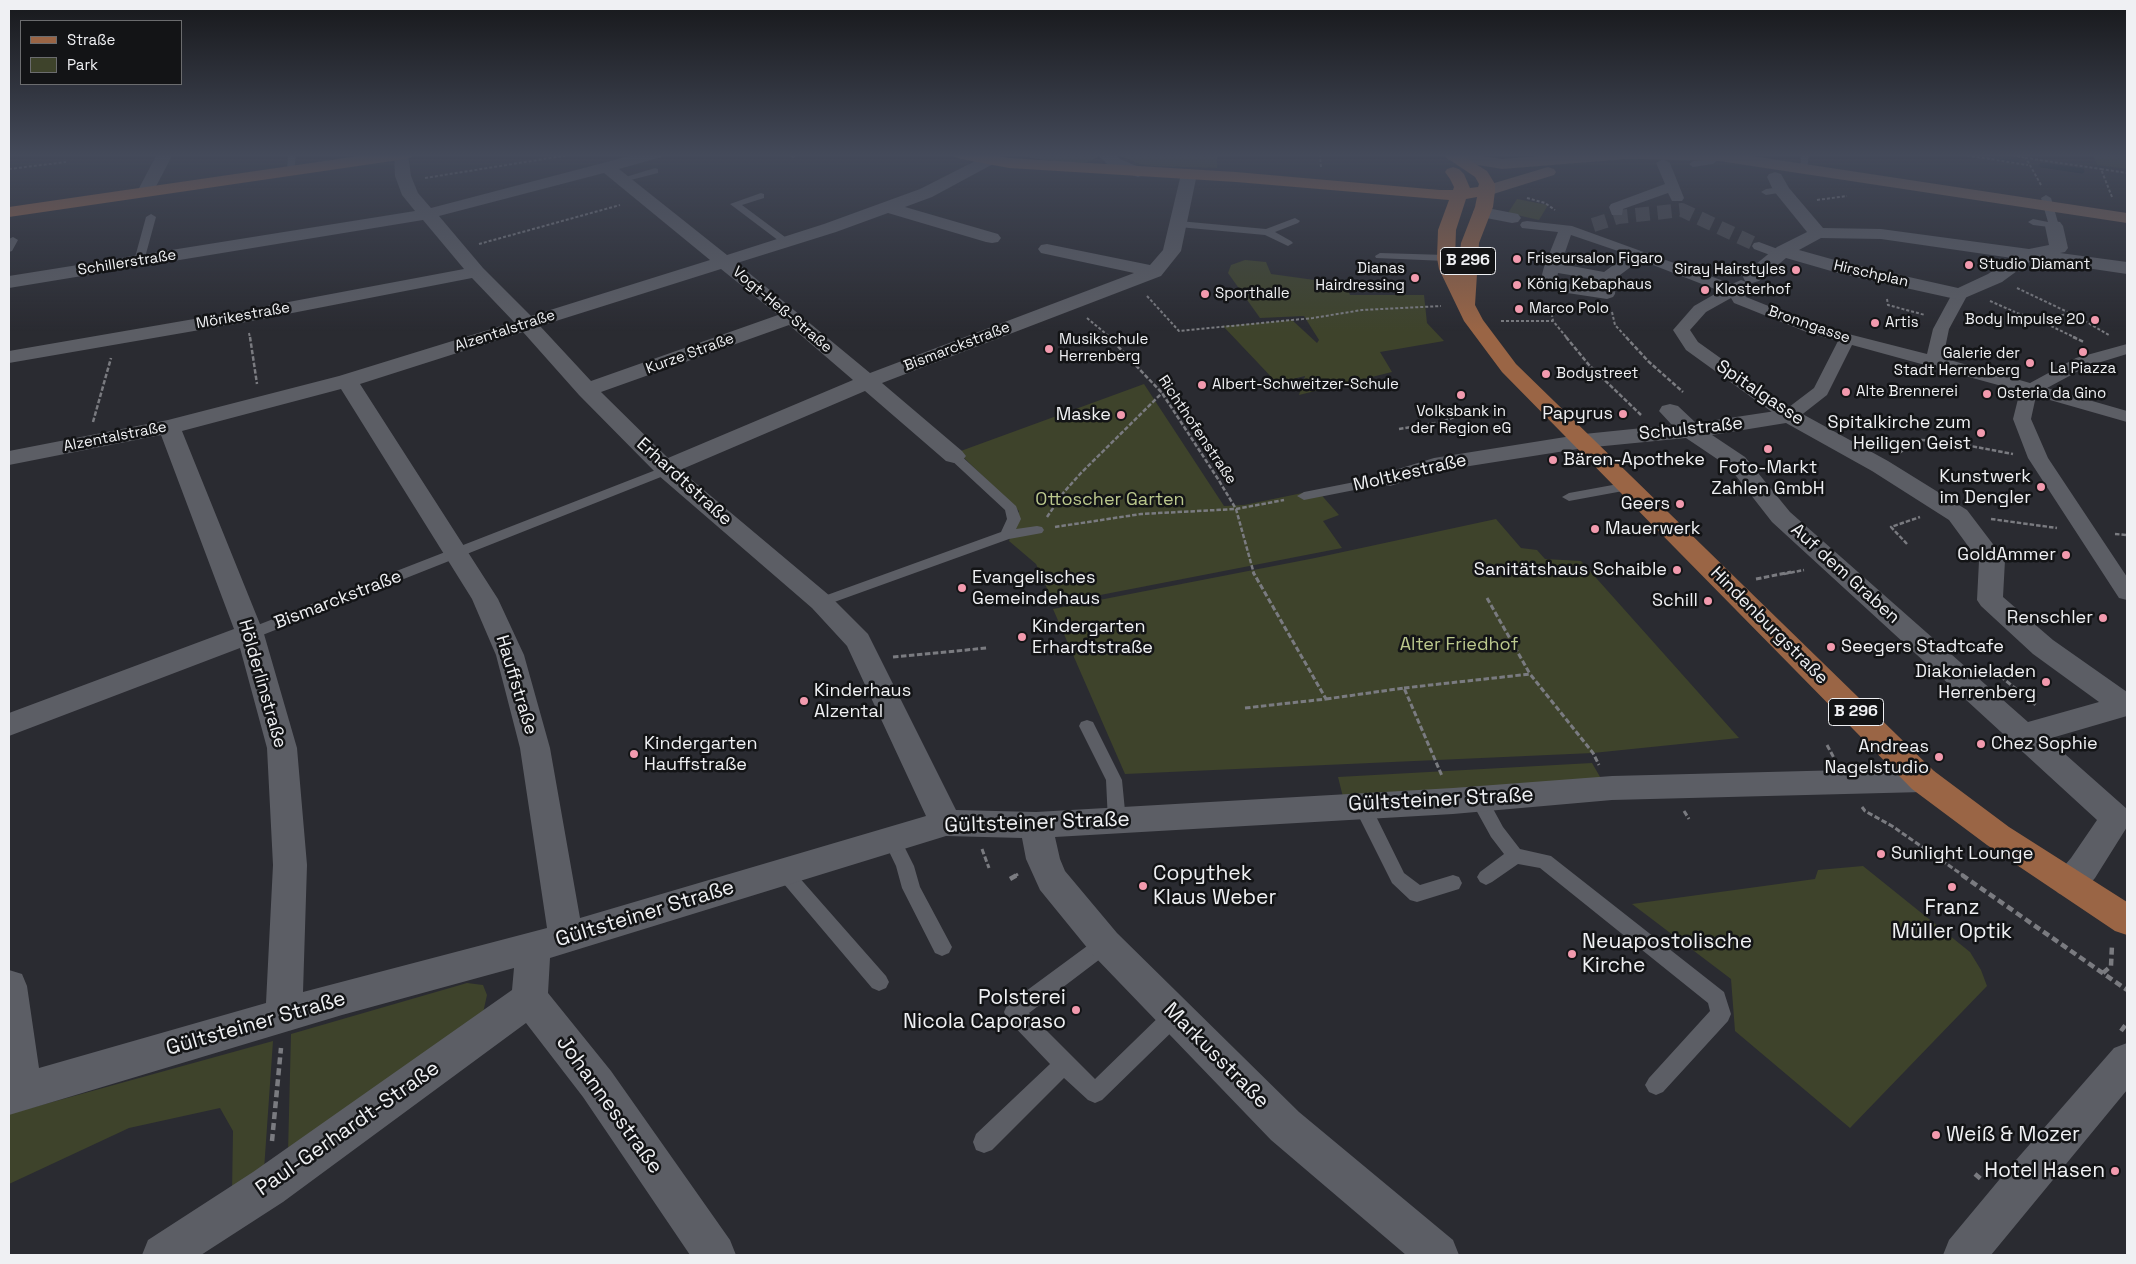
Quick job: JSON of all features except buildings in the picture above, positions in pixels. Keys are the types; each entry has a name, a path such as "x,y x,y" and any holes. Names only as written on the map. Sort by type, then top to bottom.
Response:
{"main road":[{"name":"Hindenburgstraße","path":"1457,213 1447,230 1446,258 1455,286 1483,334 1509,368 1923,780 1998,836 2127,920"},
{"name":"Hindenburgstraße","path":"1469,213 1470,244 1467,272 1469,312"},
{"path":"2102,213 2127,218"}],"street":[{"name":"Schillerstraße","path":"9,282 431,213"},
{"name":"Vogt-Heß-Straße","path":"664,213 792,317 954,456"},
{"name":"Alzentalstraße","path":"9,458 169,427 261,405 346,381 786,242 871,213"},
{"path":"908,213 992,238"},
{"name":"Bismarckstraße","path":"665,469 867,382 1154,272 1172,250 1181,213"},
{"name":"Bronngasse","path":"1505,213 1519,221 1568,229 1638,254 1733,290 1740,300 1808,327 2127,417"},
{"path":"1802,213 1818,232"},
{"name":"Erhardtstraße","path":"427,214 460,250 476,272 665,469 821,602 858,641 946,823"},
{"path":"1593,226 1568,229 1556,250 1548,286 1607,294 1608,277 1614,270 1638,254"},
{"path":"1934,361 1945,321 1960,294 1995,278 2027,255 2059,248 2054,226"},
{"path":"1733,290 1752,277 1781,252 1818,232 1881,234 2127,268"},
{"path":"1759,246 1781,252"},
{"path":"1047,249 1154,272"},
{"name":"Hirschplan","path":"1781,252 1960,294"},
{"path":"1552,267 1608,277"},
{"name":"Mörikestraße","path":"9,357 246,316 476,272"},
{"name":"Spitalgasse","path":"1733,290 1700,309 1681,330 1692,346 1789,416 1880,466 1958,515 1992,560 1990,600 2043,647 2126,705"},
{"name":"Kurze Straße","path":"588,390 792,317"},
{"name":"Schulstraße","path":"1691,431 1789,416 1821,391 1847,339"},
{"path":"2117,351 2082,362 2028,392 2022,419 2038,458 2127,593"},
{"name":"Hauffstraße","path":"346,381 485,599 510,655 535,748 549,943"},
{"name":"Schulstraße","path":"1584,441 1670,412"},
{"name":"Auf dem Graben","path":"1670,412 1691,431 1737,462 1781,517 2025,734 2116,818 2083,868 2070,883"},
{"name":"Hölderlinstraße","path":"169,427 250,634 282,748 290,866 284,1015"},
{"name":"Moltkestraße","path":"1390,479 1434,465 1584,441"},
{"name":"Bismarckstraße","path":"9,725 250,634"},
{"path":"2025,734 2126,705"},
{"name":"Gültsteiner Straße","path":"16,1095 284,1015 549,943 946,823 1036,825 1362,804 1466,800 1612,788 1923,780"},
{"name":"Markusstraße","path":"1036,825 1043,860 1052,880 1105,944 1285,1126 1438,1255"},
{"path":"529,998 549,943"},
{"path":"9,986 16,1095"},
{"name":"Paul-Gerhardt-Straße","path":"164,1255 268,1187 493,1026 529,998"},
{"name":"Johannesstraße","path":"529,998 562,1037 597,1084 715,1255"},
{"path":"1964,1255 2023,1182 2127,1062"}],"lane":[{"path":"747,213 786,242"},
{"path":"2033,222 2054,226 2050,213"},
{"path":"139,261 151,217"},
{"path":"1267,232 1295,221"},
{"path":"1179,224 1267,232 1288,243"},
{"path":"1380,256 1446,258"},
{"path":"954,456 1011,509 1014,518 1007,535"},
{"name":"Bismarckstraße","path":"250,634 665,469"},
{"name":"Moltkestraße","path":"1304,496 1390,479"},
{"path":"1569,497 1629,486"},
{"path":"821,602 1007,535 1037,530"},
{"path":"1087,726 1114,780 1117,821"},
{"path":"1466,800 1497,832 1515,856 1545,861 1717,998 1722,1014 1656,1085"},
{"path":"1362,804 1398,878 1417,894 1453,883"},
{"path":"892,839 905,866 911,888 942,947"},
{"path":"1486,877 1515,856"},
{"path":"784,872 879,982"},
{"path":"1105,944 1014,1012 1064,1064 1095,1093 1176,1015"},
{"path":"984,1142 1064,1064"}],"path":[{"path":"460,250 592,213"},
{"path":"1995,278 2072,314 2117,351"},
{"path":"1548,286 1553,321 1589,365 1670,412"},
{"path":"1607,294 1615,325 1648,360 1670,412"},
{"path":"1882,298 1888,299 1888,305 1945,321"},
{"name":"Richthofenstraße","path":"1072,304 1115,342 1162,393 1236,509 1252,570 1326,699"},
{"path":"1160,310 1179,331 1313,318 1362,310 1441,306"},
{"path":"2017,313 2117,351"},
{"path":"2036,319 2072,314"},
{"path":"246,316 261,405"},
{"path":"1501,321 1553,321"},
{"path":"87,443 117,338"},
{"path":"1037,530 1080,473 1162,393"},
{"path":"1399,429 1442,422 1454,417"},
{"path":"1880,466 1919,440 1944,441 2038,458"},
{"path":"1037,530 1141,514 1236,509 1304,496"},
{"path":"1958,515 2085,531"},
{"path":"1891,527 1907,544"},
{"path":"1728,584 1833,565"},
{"path":"1486,598 1530,674 1593,753 1612,788"},
{"path":"868,661 987,648"},
{"path":"1245,708 1530,674"},
{"path":"1404,688 1434,761 1466,800"},
{"path":"1892,826 2127,990"},
{"path":"2103,973 2111,966"},
{"path":"268,1187 284,1015"}],"green space":[{"path":"1508,213 1543,213 1539,220"},
{"path":"1245,260 1266,262 1271,274 1322,281 1341,281 1347,287 1350,295 1424,295 1427,323 1444,341 1380,352 1392,372 1299,395 1305,376 1277,383 1223,326 1292,320 1317,343 1319,340 1304,316 1260,318 1228,273 1231,265"},
{"name":"Ottoscher Garten","path":"1144,384 1224,506 1244,505 1317,490 1339,515 1323,521 1342,548 1054,604 1036,564 1009,541 1019,511 958,452"},
{"name":"Alter Friedhof","path":"1496,519 1521,548 1537,550 1545,559 1581,561 1739,738 1593,753 1125,774 1053,609 1315,558"},
{"path":"1592,763 1603,782 1343,797 1338,777"},
{"path":"1863,866 1970,952 1981,970 1987,986 1850,1128 1735,1031 1731,979 1632,904 1815,879 1818,870"},
{"path":"467,983 483,985 487,995 483,1013 288,1153 291,1034"},
{"path":"273,1041 264,1170 232,1193 233,1131 220,1108 129,1128 9,1184 9,1114"}],"tunnel":[{"path":"1593,225 1618,217 1655,213"},
{"path":"1688,213 1759,246"}],"place":[{"name":"Friseursalon Figaro","path":"1517,259"},
{"name":"Studio Diamant","path":"1969,265"},
{"name":"Siray Hairstyles","path":"1796,270"},
{"name":"Dianas Hairdressing","path":"1415,278"},
{"name":"König Kebaphaus","path":"1517,285"},
{"name":"Klosterhof","path":"1705,290"},
{"name":"Sporthalle","path":"1205,294"},
{"name":"Marco Polo","path":"1519,309"},
{"name":"Body Impulse 20","path":"2095,320"},
{"name":"Artis","path":"1875,323"},
{"name":"Musikschule Herrenberg","path":"1049,349"},
{"name":"La Piazza","path":"2083,352"},
{"name":"Galerie der Stadt Herrenberg","path":"2030,363"},
{"name":"Bodystreet","path":"1546,374"},
{"name":"Albert-Schweitzer-Schule","path":"1202,385"},
{"name":"Alte Brennerei","path":"1846,392"},
{"name":"Osteria da Gino","path":"1987,394"},
{"name":"Volksbank in der Region eG","path":"1461,395"},
{"name":"Papyrus","path":"1623,414"},
{"name":"Maske","path":"1121,415"},
{"name":"Spitalkirche zum Heiligen Geist","path":"1981,433"},
{"name":"Foto-Markt Zahlen GmbH","path":"1768,449"},
{"name":"Bären-Apotheke","path":"1553,460"},
{"name":"Kunstwerk im Dengler","path":"2041,487"},
{"name":"Geers","path":"1680,504"},
{"name":"Mauerwerk","path":"1595,529"},
{"name":"GoldAmmer","path":"2066,555"},
{"name":"Sanitätshaus Schaible","path":"1677,570"},
{"name":"Evangelisches Gemeindehaus","path":"962,588"},
{"name":"Schill","path":"1708,601"},
{"name":"Renschler","path":"2103,618"},
{"name":"Kindergarten Erhardtstraße","path":"1022,637"},
{"name":"Seegers Stadtcafe","path":"1831,647"},
{"name":"Diakonieladen Herrenberg","path":"2046,682"},
{"name":"Kinderhaus Alzental","path":"804,701"},
{"name":"Chez Sophie","path":"1981,744"},
{"name":"Kindergarten Hauffstraße","path":"634,754"},
{"name":"Andreas Nagelstudio","path":"1939,757"},
{"name":"Sunlight Lounge","path":"1881,854"},
{"name":"Copythek Klaus Weber","path":"1143,886"},
{"name":"Franz Müller Optik","path":"1952,887"},
{"name":"Neuapostolische Kirche","path":"1572,954"},
{"name":"Polsterei Nicola Caporaso","path":"1076,1010"},
{"name":"Weiß & Mozer","path":"1936,1135"},
{"name":"Hotel Hasen","path":"2115,1171"}]}
